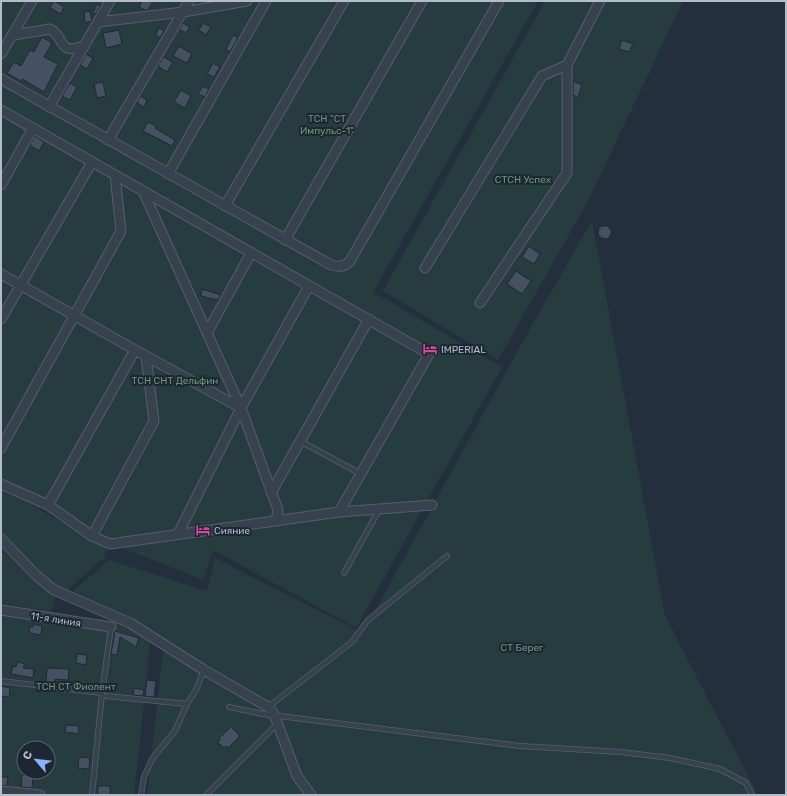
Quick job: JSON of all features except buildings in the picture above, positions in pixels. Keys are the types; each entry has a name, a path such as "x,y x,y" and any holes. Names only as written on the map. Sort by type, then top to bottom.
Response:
{"street":[{"path":"1,54 32,1"},
{"path":"49,107 110,1"},
{"path":"108,140 189,1"},
{"path":"98,22 183,12 247,1"},
{"path":"168,174 266,1"},
{"path":"224,206 344,1"},
{"path":"285,240 422,1"},
{"path":"1,79 285,240 331,265 345,266 350,261 499,1"},
{"path":"480,303 567,173 567,65 600,1"},
{"path":"12,34 50,29 54,31 62,44 69,48 76,49 84,46"},
{"path":"425,268 542,76 567,65"},
{"path":"1,110 428,354 340,512"},
{"path":"1,184 33,128"},
{"path":"1,319 92,162"},
{"path":"1,448 122,231 115,175"},
{"path":"143,191 208,332 241,408 278,510 276,521"},
{"path":"208,332 251,253"},
{"path":"1,274 241,408"},
{"path":"178,534 241,408 309,286"},
{"path":"271,493 369,319"},
{"path":"48,505 135,350"},
{"path":"92,536 154,421 146,356"},
{"path":"1,484 17,489 48,505 92,536 110,544 340,512 432,505"},
{"path":"1,539 37,576 54,590 130,623 271,711 297,776 308,794"},
{"name":"11-я линия","path":"1,610 111,627"},
{"path":"1,791 40,795"}],"lane":[{"path":"300,441 361,474"},
{"path":"344,573 380,508"},
{"path":"229,707 263,714 271,711 352,642 368,620 447,556"},
{"path":"92,795 111,627"},
{"path":"141,795 144,777 152,759 175,731 187,704 196,690 204,670"},
{"path":"1,681 187,704"},
{"path":"271,711 488,743 621,752 670,758 720,769 746,783 752,795"},
{"path":"206,795 277,724"}],"green space":[{"name":"ТСН СНТ Дельфин","path":"1,1 538,1 373,292 502,367 356,628 213,550 203,580 92,536 6,486 1,485"},
{"name":"СТСН Успех","path":"545,1 683,1 588,201 498,360 383,291"},
{"name":"СТ Берег","path":"592,221 665,616 758,795 147,795 164,642 69,595 109,560 207,591 215,558 363,633 532,325"},
{"path":"1,487 106,548 105,557 64,593 1,541"},
{"path":"1,549 56,597 52,611 1,604"},
{"name":"ТСН СТ Фиолент","path":"1,607 117,622 151,637 134,795 1,795"}],"place":[{"name":"IMPERIAL","path":"430,349"},
{"name":"Сияние","path":"203,530"}],"park label":[{"name":"ТСН \"СТ Импульс-1\"","path":"327,124"}]}
